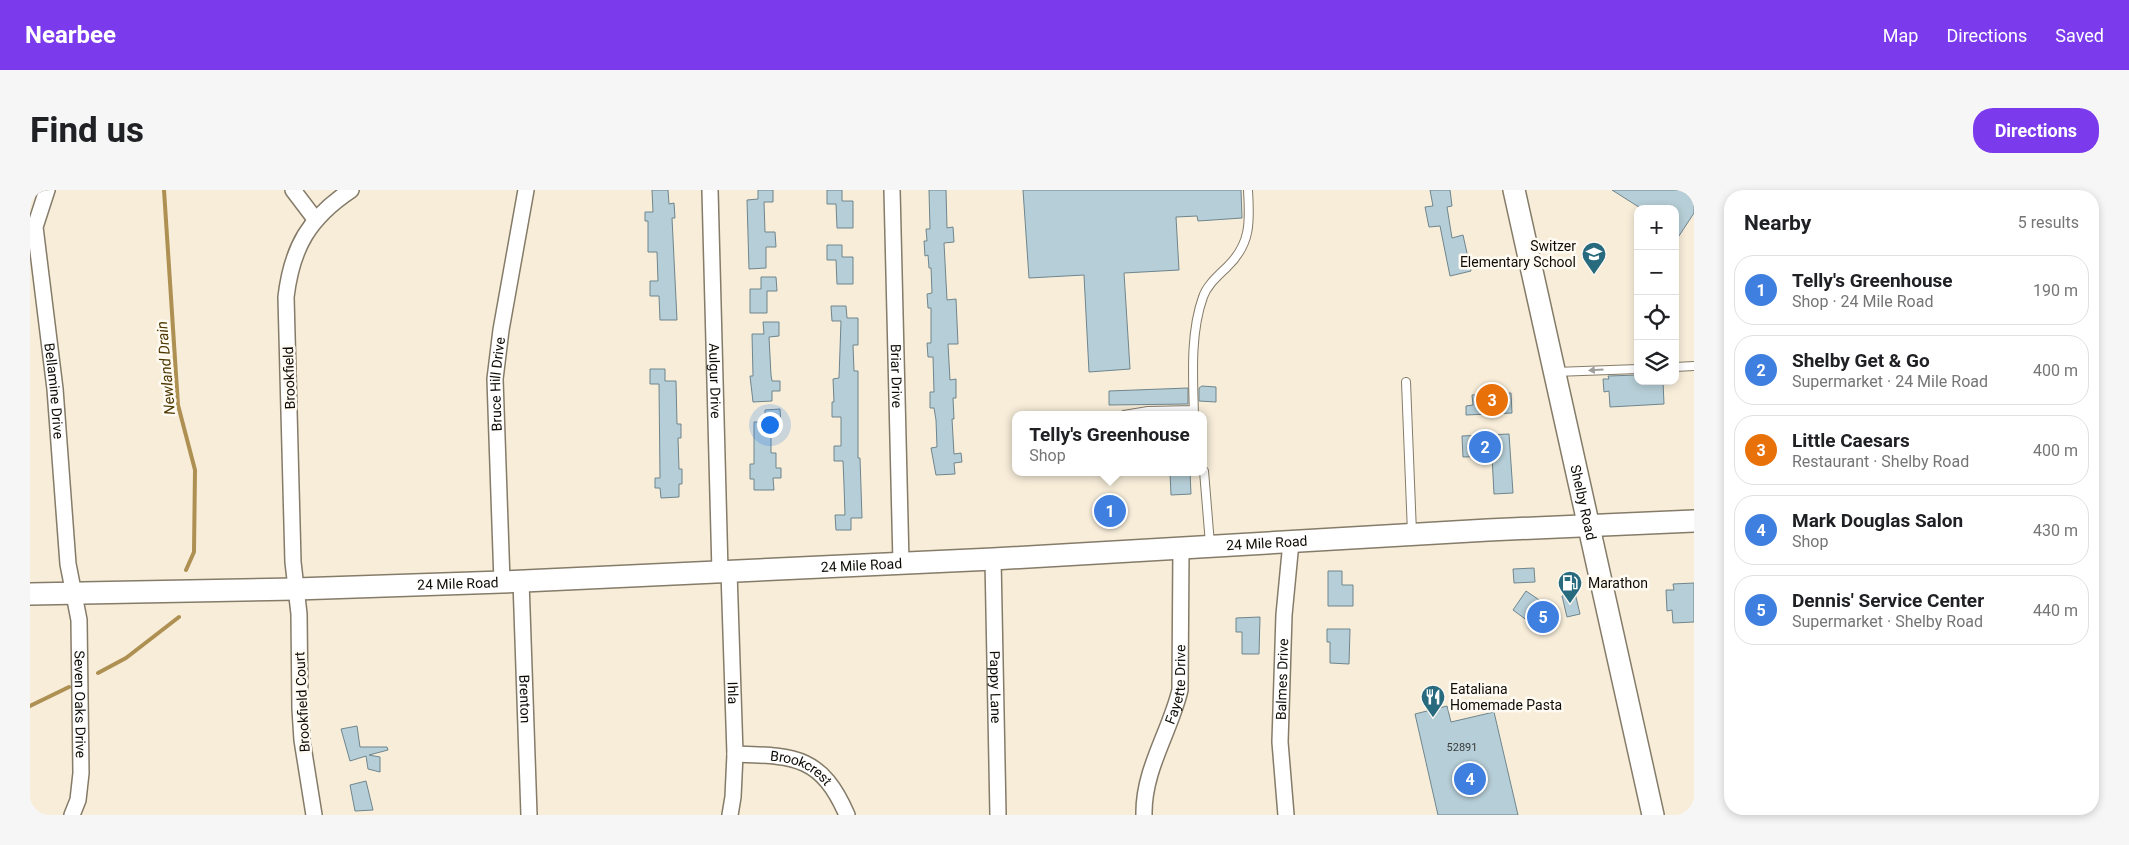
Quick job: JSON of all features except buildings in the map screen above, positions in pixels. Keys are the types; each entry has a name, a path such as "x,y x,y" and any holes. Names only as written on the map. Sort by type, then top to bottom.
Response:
{"street":[{"name":"Bellamine Drive","path":"47,190 33,230 55,389 68,564 73,593"},
{"path":"293,190 314,219"},
{"name":"Brookfield","path":"296,589 293,557 286,298 288,279 295,255 314,219 351,190"},
{"name":"Bruce Hill Drive","path":"512,582 495,379 500,338 526,190"},
{"name":"Aulgur Drive","path":"710,190 725,572"},
{"name":"Briar Drive","path":"892,190 901,563"},
{"name":"Shelby Road","path":"1514,190 1652,815"},
{"name":"24 Mile Road","path":"30,594 195,592 512,582 993,559 1694,521"},
{"name":"Balmes Drive","path":"1286,815 1280,742 1284,615 1291,542"},
{"name":"Fayette Drive","path":"1144,815 1148,777 1176,710 1180,690 1181,548"},
{"name":"Pappy Lane","path":"993,559 998,815"},
{"name":"Ihla","path":"725,572 735,754 734,797 730,815"},
{"name":"Brenton","path":"512,582 529,815"},
{"name":"Brookfield Court","path":"296,589 302,740 314,815"},
{"name":"Seven Oaks Drive","path":"72,815 78,800 81,773 79,620 73,593"},
{"name":"Brookcrest","path":"735,754 780,755 802,761 817,771 831,787 847,815"}],"lane":[{"path":"1193,411 1197,316 1203,294 1214,279 1238,255 1246,241 1250,218 1248,190"},
{"path":"1679,367 1694,366"},
{"path":"1554,372 1634,369"},
{"path":"1406,382 1412,535"},
{"path":"1143,411 1170,411"},
{"path":"1204,476 1210,546"}],"waterway":[{"name":"Newland Drain","path":"164,190 178,405 195,470 194,552 186,570"},
{"name":"Newland Drain","path":"98,673 126,658 179,617"},
{"name":"Newland Drain","path":"30,706 69,687"}],"place":[{"name":"Switzer Elementary School","path":"1594,275"},
{"name":"Little Caesars","path":"1492,400"},
{"name":"Shelby Get & Go","path":"1485,447"},
{"name":"Telly's Greenhouse","path":"1110,511"},
{"name":"Marathon","path":"1570,604"},
{"name":"Dennis' Service Center","path":"1543,617"},
{"name":"Eataliana Homemade Pasta","path":"1433,718"},
{"name":"Mark Douglas Salon","path":"1470,779"}]}
